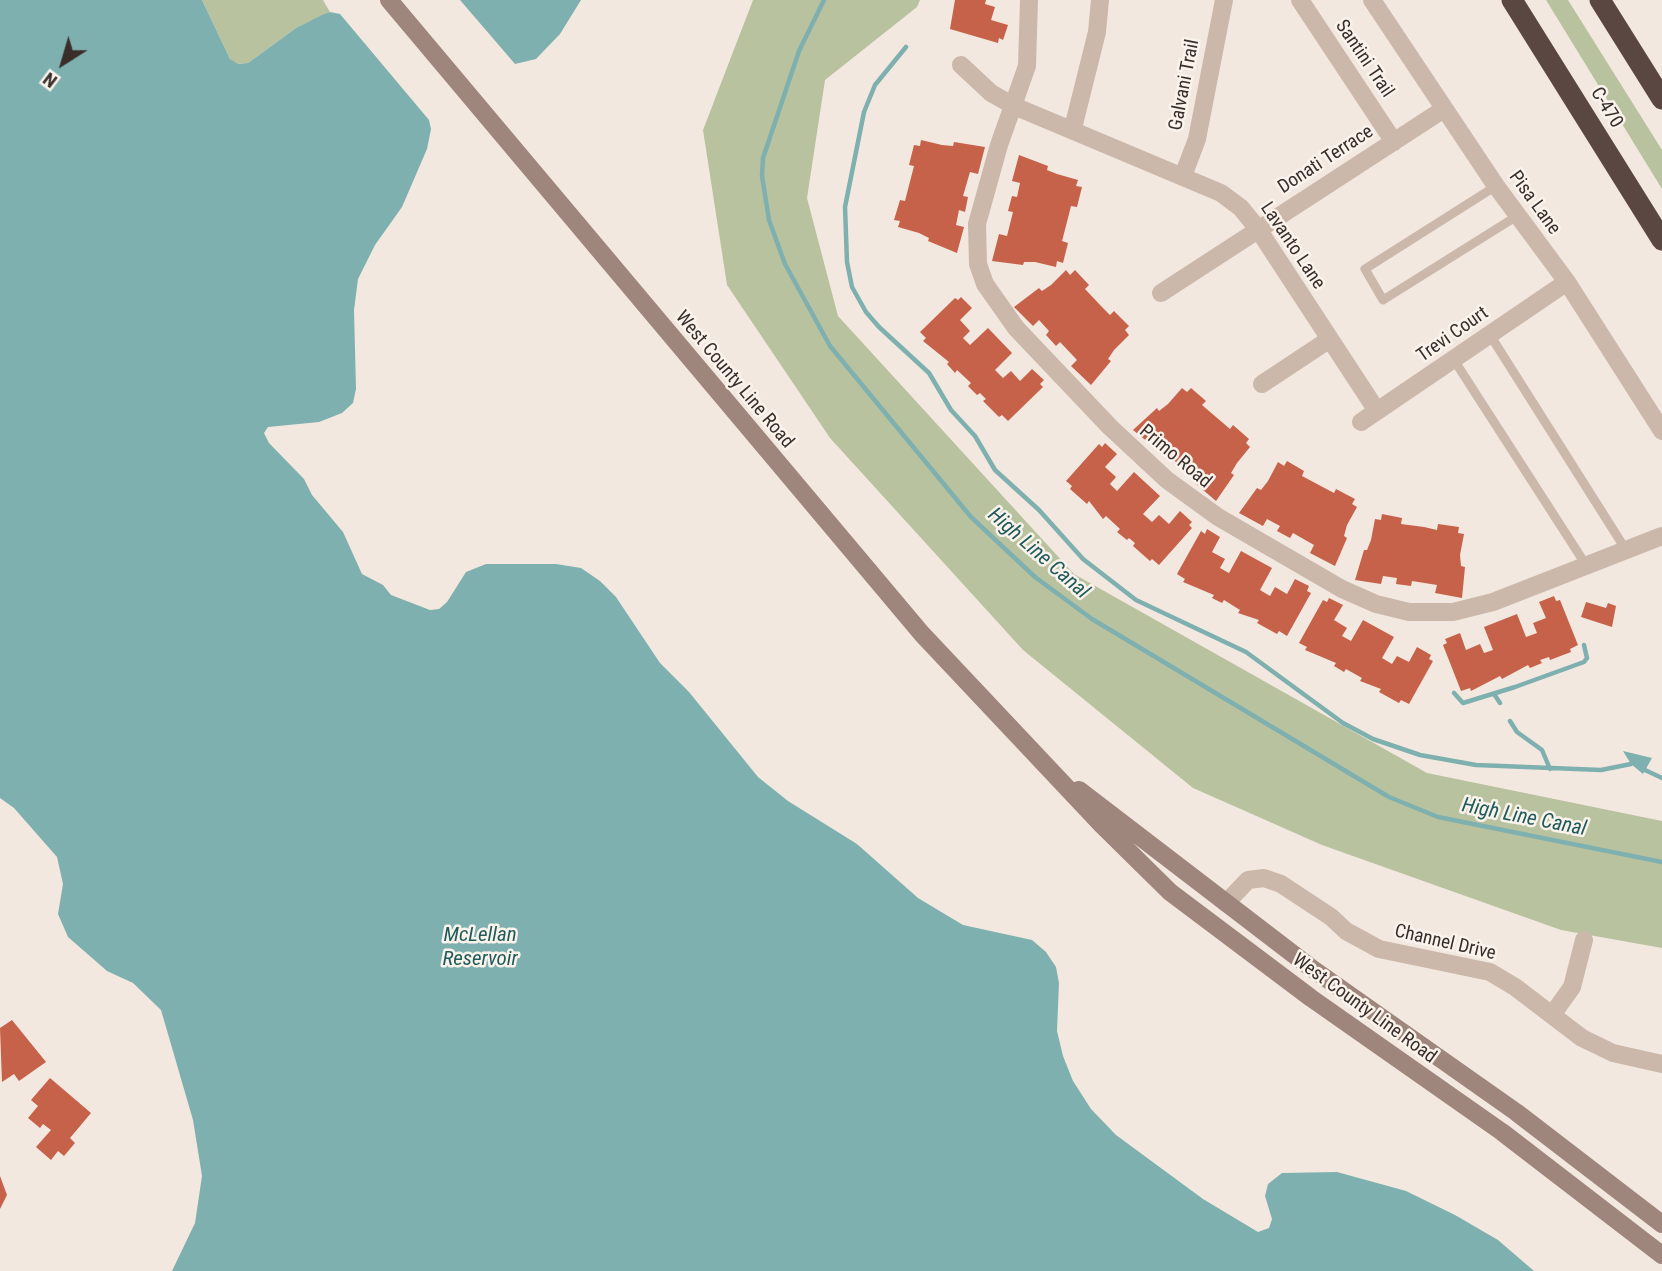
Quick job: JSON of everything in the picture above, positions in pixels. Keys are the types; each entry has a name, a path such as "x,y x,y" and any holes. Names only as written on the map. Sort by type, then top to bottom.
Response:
{"highway":[{"name":"C-470","path":"1512,0 1662,240"},
{"path":"1600,0 1662,99"}],"main road":[{"name":"West County Line Road","path":"389,0 922,634 1059,776 1101,824 1170,892 1311,999 1502,1132 1662,1255"},
{"name":"West County Line Road","path":"1059,776 1111,811 1321,975 1516,1112 1662,1224"}],"street":[{"name":"Primo Road","path":"1029,0 1027,66 999,145 975,234 978,264 985,284 1016,328 1110,427 1167,480 1218,517 1342,589 1376,604 1409,612 1453,612 1474,608 1662,536"},
{"path":"1073,128 1097,32 1100,0"},
{"name":"Galvani Trail","path":"1183,176 1196,139 1224,0"},
{"name":"Santini Trail","path":"1300,0 1394,142"},
{"name":"Pisa Lane","path":"1372,0 1496,186 1567,282 1662,431"},
{"name":"Lavanto Lane","path":"961,65 991,93 1014,106 1073,128 1221,193 1241,208 1258,229 1377,411"},
{"name":"Donati Terrace","path":"1161,293 1444,109"},
{"name":"Trevi Court","path":"1361,422 1567,282"},
{"path":"1262,384 1330,340"},
{"name":"Channel Drive","path":"1226,903 1248,880 1264,878 1281,884 1331,917 1346,931 1379,949 1490,972 1515,987 1583,1038 1613,1053 1662,1063"},
{"path":"1552,1015 1572,987 1584,940"}],"lane":[{"path":"1496,186 1366,269 1383,299 1517,216"},
{"path":"1490,335 1626,550"},
{"path":"1454,360 1586,565"}],"green space":[{"path":"202,0 323,0 330,12 296,28 248,63 237,64 230,59"},
{"path":"753,0 920,0 917,7 825,80 807,198 838,316 1074,574 1427,773 1662,821 1662,948 1561,930 1322,845 1193,788 1023,650 830,438 727,285 703,130"},
{"path":"1546,0 1568,0 1662,150 1662,189"}],"water":[{"name":"McLellan Reservoir","path":"0,0 202,0 230,59 238,64 248,63 296,28 322,15 330,12 340,14 429,120 431,129 427,149 402,207 375,245 358,279 354,310 356,389 353,403 342,413 319,422 268,427 264,433 269,443 304,479 312,495 343,532 362,574 383,585 391,595 430,610 439,609 447,602 466,572 486,564 556,564 581,568 600,581 616,597 660,663 689,692 758,777 788,801 857,844 918,898 963,925 1032,940 1046,952 1056,967 1059,983 1057,1031 1063,1056 1073,1081 1091,1109 1116,1135 1203,1199 1258,1232 1269,1228 1272,1219 1265,1196 1268,1184 1282,1173 1337,1172 1406,1191 1455,1215 1498,1240 1534,1271 172,1271 195,1223 202,1176 193,1120 161,1010 133,983 107,971 68,937 58,914 63,884 57,857 14,808 0,798"},
{"path":"460,0 581,0 560,34 536,59 515,64"},
{"path":"1623,751 1652,758 1643,774 1631,764"}],"building":[{"path":"955,0 986,0 985,4 995,7 991,20 1008,25 1003,40 999,38 998,43 950,29"},
{"path":"921,140 942,145 953,146 954,142 985,147 978,174 970,172 963,196 968,197 965,212 959,210 956,225 964,227 957,253 928,241 929,238 919,233 898,227 900,221 894,220 900,200 905,201 914,166 909,165 914,145 920,146"},
{"path":"1019,155 1048,166 1047,170 1078,180 1076,186 1082,187 1077,207 1071,206 1062,241 1068,243 1063,263 1057,261 1056,267 1035,262 1024,262 1023,265 992,261 999,234 1007,236 1013,212 1008,211 1012,196 1017,197 1020,183 1012,181"},
{"path":"1066,270 1070,275 1075,270 1089,285 1085,289 1101,306 1110,315 1114,311 1129,326 1125,330 1129,335 1114,350 1108,359 1111,361 1091,385 1071,366 1077,360 1060,342 1056,346 1046,335 1049,331 1039,320 1033,326 1014,307 1039,288 1042,291 1051,285"},
{"path":"961,297 972,308 960,320 970,331 963,338 970,345 988,328 1012,353 995,370 1003,378 1011,371 1020,381 1032,369 1044,380 1040,384 1043,387 1008,421 1002,415 999,417 983,401 986,399 980,393 977,395 968,386 971,383 957,370 955,373 947,364 949,362 923,341 926,338 920,332 955,298 958,300"},
{"path":"1182,388 1187,392 1191,388 1206,401 1202,405 1230,429 1233,425 1249,439 1246,443 1250,447 1237,463 1231,473 1234,475 1216,501 1195,483 1201,476 1182,460 1178,464 1167,454 1170,450 1159,440 1154,447 1133,430 1157,408 1159,411 1168,404"},
{"path":"1105,443 1117,454 1105,467 1116,477 1110,484 1117,491 1134,472 1160,496 1143,514 1152,522 1159,515 1169,524 1180,511 1192,522 1189,525 1192,528 1159,565 1133,546 1135,543 1129,538 1127,540 1117,532 1120,529 1106,516 1103,519 1089,501 1087,504 1070,489 1072,486 1066,481 1099,444 1102,447"},
{"path":"1287,461 1304,471 1302,476 1334,493 1336,489 1355,499 1352,504 1357,507 1347,525 1344,536 1347,538 1335,566 1310,553 1314,545 1293,533 1290,538 1277,531 1280,526 1267,519 1263,526 1239,513 1257,488 1261,490 1268,481 1278,462 1284,466"},
{"path":"1382,514 1402,518 1401,524 1437,530 1438,524 1459,527 1458,533 1464,534 1460,555 1461,566 1465,567 1462,598 1435,593 1437,585 1412,581 1411,586 1396,584 1397,578 1383,576 1381,584 1355,580 1364,550 1367,550 1371,540 1375,519 1381,520"},
{"path":"1207,529 1220,537 1212,552 1225,559 1220,568 1229,573 1241,551 1272,568 1260,590 1270,596 1275,587 1287,594 1295,579 1309,586 1307,591 1311,593 1287,636 1279,631 1277,634 1257,623 1259,620 1238,613 1240,610 1224,600 1222,603 1212,598 1214,595 1183,582 1185,579 1177,574 1201,531 1205,534"},
{"path":"1554,596 1556,601 1560,600 1578,645 1570,649 1571,652 1550,660 1549,657 1540,660 1542,663 1530,668 1528,665 1502,679 1500,676 1471,691 1470,688 1461,691 1443,645 1447,643 1445,639 1460,633 1466,650 1480,644 1484,653 1493,650 1484,627 1517,614 1526,637 1537,633 1533,623 1546,618 1539,602"},
{"path":"1329,598 1343,605 1334,620 1347,628 1342,636 1351,641 1363,620 1394,637 1382,658 1392,664 1397,656 1409,662 1417,647 1431,655 1429,659 1433,661 1409,704 1401,700 1399,703 1379,692 1381,689 1360,681 1362,678 1346,669 1344,672 1334,666 1336,663 1305,650 1307,647 1299,643 1323,600 1327,602"},
{"path":"1586,602 1606,608 1608,603 1616,606 1612,627 1581,617"},
{"path":"12,1020 46,1062 19,1081 14,1074 2,1082 0,1028"},
{"path":"50,1078 91,1113 70,1138 75,1143 64,1156 58,1151 51,1160 36,1147 51,1130 43,1124 40,1128 28,1118 38,1106 31,1100"},
{"path":"0,1176 7,1195 0,1209"}],"waterway":[{"name":"High Line Canal","path":"824,0 799,51 763,158 762,176 769,220 785,264 830,346 971,517 1035,577 1092,619 1389,797 1438,817 1662,862"},
{"path":"906,47 875,85 864,112 845,207 847,262 852,287 866,312 879,327 929,373 951,410 975,436 995,470 1039,510 1083,559 1136,600 1246,652 1343,723 1373,739 1420,755 1476,765 1601,770 1631,764"},
{"path":"1454,693 1463,703 1584,662 1587,658 1584,645"},
{"path":"1494,694 1500,703"},
{"path":"1510,721 1517,732 1542,750 1550,769"},
{"path":"1645,770 1662,778"}]}
